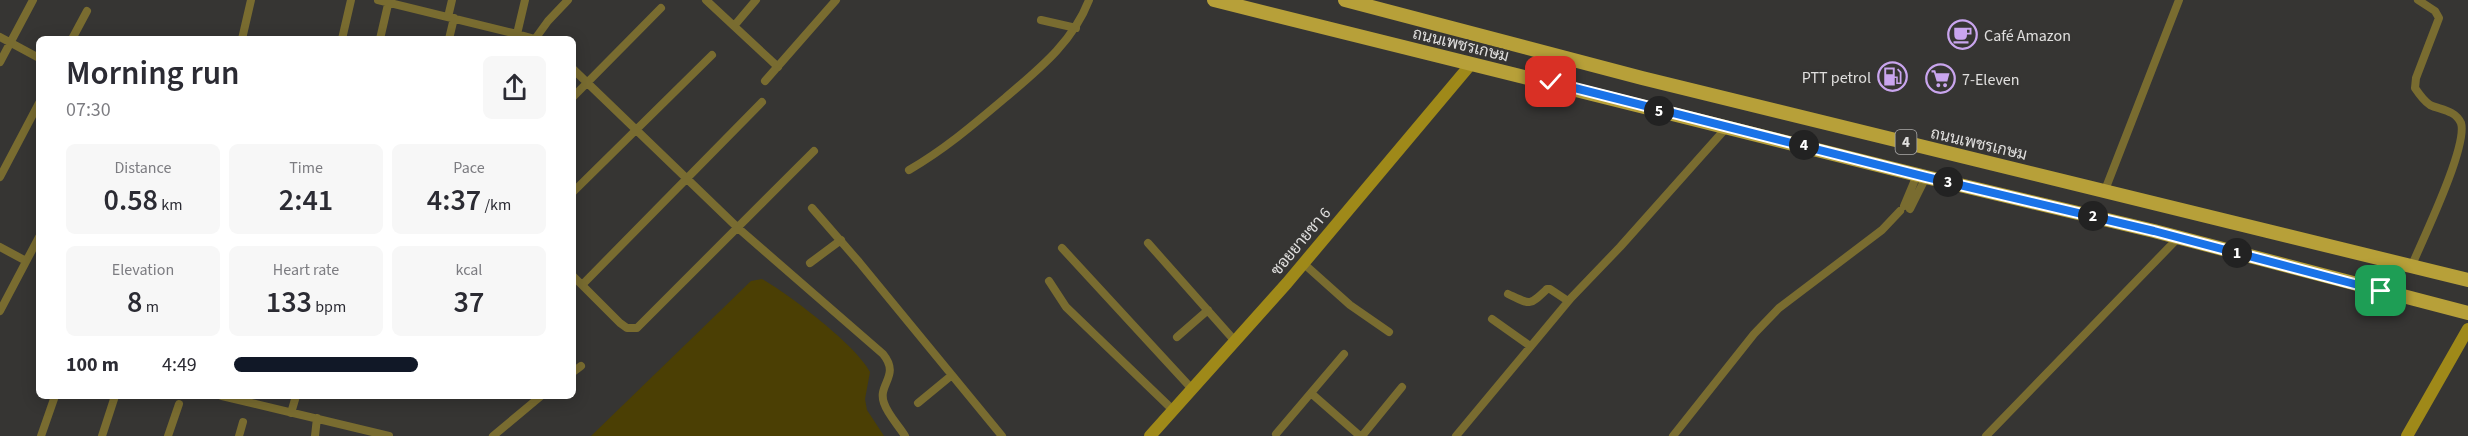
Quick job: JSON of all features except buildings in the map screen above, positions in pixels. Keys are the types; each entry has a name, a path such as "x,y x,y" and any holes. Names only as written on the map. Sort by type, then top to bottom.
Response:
{"main road":[{"name":"ถนนเพชรเกษม","path":"1214,0 1922,176 2179,237 2468,313"},
{"name":"ถนนเพชรเกษม","path":"1345,0 1631,75 2468,279"}],"street":[{"path":"0,62 33,0"},
{"path":"243,36 251,0"},
{"path":"343,36 351,0"},
{"path":"378,0 389,1 514,36"},
{"path":"449,36 452,0"},
{"path":"517,36 525,0"},
{"path":"537,36 568,0"},
{"path":"706,0 778,67"},
{"path":"734,26 756,0"},
{"path":"765,81 836,0"},
{"path":"909,171 964,134 1036,71 1070,38 1089,0"},
{"path":"2105,190 2179,0"},
{"path":"2412,266 2455,165 2463,134 2457,116 2430,104 2415,87 2416,78 2439,18 2435,11 2418,0"},
{"path":"381,36 389,1"},
{"path":"576,94 662,8"},
{"path":"74,36 87,11"},
{"path":"1041,20 1076,28"},
{"path":"0,37 36,56"},
{"path":"576,189 712,56"},
{"name":"ซอยยายชา 6","path":"1154,434 1303,263 1471,64"},
{"path":"576,72 738,228 889,362 890,376 884,388 884,403 905,436"},
{"path":"582,285 762,102"},
{"path":"0,177 36,109"},
{"path":"1456,436 1568,301 1620,247 1727,127"},
{"path":"576,279 621,323 627,327 637,328 814,151"},
{"path":"1672,436 1754,334 1779,308 1905,210 1922,176"},
{"path":"812,208 1002,436"},
{"path":"1986,436 2179,237"},
{"path":"810,263 841,240"},
{"path":"0,311 36,243"},
{"path":"1148,243 1234,340"},
{"path":"0,247 26,261"},
{"path":"1062,248 1192,389"},
{"path":"1303,263 1350,305 1389,332"},
{"path":"1049,281 1066,308 1174,411"},
{"path":"1508,294 1532,303 1547,289 1550,289 1568,301"},
{"path":"1177,337 1208,310"},
{"path":"1492,319 1530,346"},
{"path":"2407,436 2468,329"},
{"path":"1276,434 1344,354"},
{"path":"576,370 581,366"},
{"path":"918,403 952,375"},
{"path":"1312,394 1361,436 1402,387"},
{"path":"41,436 54,399"},
{"path":"102,436 114,399"},
{"path":"234,399 389,436"},
{"path":"291,413 295,399"},
{"path":"493,436 537,399"},
{"path":"168,436 179,404"},
{"path":"315,436 317,418"},
{"path":"239,436 243,422"}],"shaded area":[{"path":"762,279 821,321 863,361 870,372 865,399 867,410 884,436 591,436 751,281"}],"place":[{"name":"Café Amazon","path":"1963,35"},
{"name":"PTT petrol","path":"1892,77"},
{"name":"7-Eleven","path":"1941,79"}],"route":[{"path":"1551,82 1926,177 2154,231 2381,291"}]}
